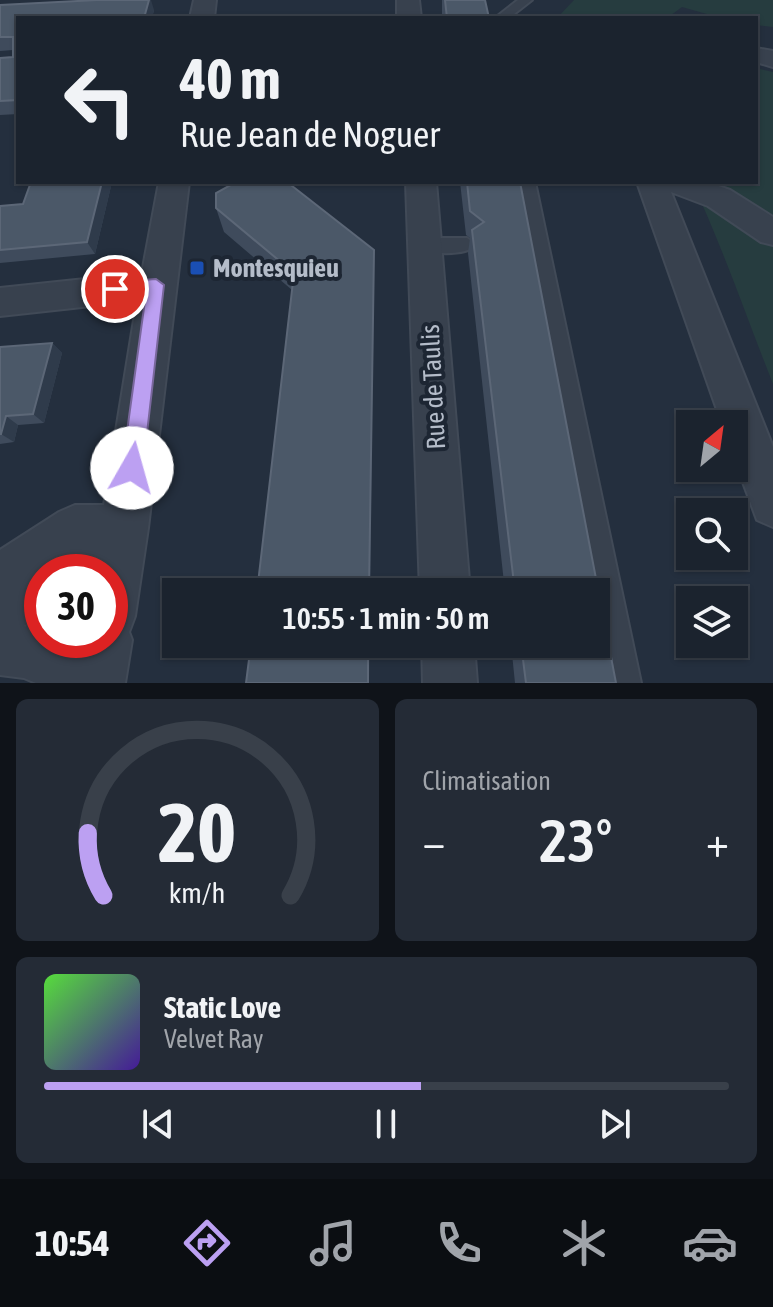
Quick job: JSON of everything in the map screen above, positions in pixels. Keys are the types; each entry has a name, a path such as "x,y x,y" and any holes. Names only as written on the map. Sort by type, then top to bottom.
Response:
{"street":[{"path":"121,554 156,285 174,184"},
{"name":"Rue de Taulis","path":"421,184 444,578"},
{"path":"653,184 773,504"},
{"path":"680,184 719,198 773,233"},
{"path":"0,302 156,285"},
{"path":"0,578 75,528 125,528"},
{"path":"86,554 125,528"},
{"path":"0,612 24,595"},
{"path":"0,649 24,649 51,661 81,683"},
{"path":"98,683 103,658"},
{"path":"449,658 450,683"}],"lane":[{"path":"504,16 526,0"},
{"path":"527,184 530,245 627,683"},
{"path":"425,245 467,245"}],"green space":[{"path":"574,0 773,0 773,27 758,25 758,16 714,16 682,7 670,16 559,16"},
{"path":"758,68 773,72 773,384 693,184 758,184"}],"building":[{"path":"149,0 145,16 16,16 16,100 0,101 0,58 13,57 13,37 0,37 0,5"},
{"path":"445,0 485,0 489,16 447,16"},
{"path":"30,184 102,184 87,242 0,250 0,206 23,204"},
{"path":"232,184 290,184 374,250 369,578 259,578 294,273 216,208 216,193"},
{"path":"467,184 520,184 596,578 513,578 472,230 484,222 470,211"},
{"path":"52,343 33,414 6,416 0,434 0,347"},
{"path":"610,652 616,683 526,683 523,658 610,658"},
{"path":"249,658 368,658 368,683 246,683"}],"place":[{"name":"Montesquieu","path":"197,268"}],"route":[{"path":"115,289 156,285 132,468"}]}
